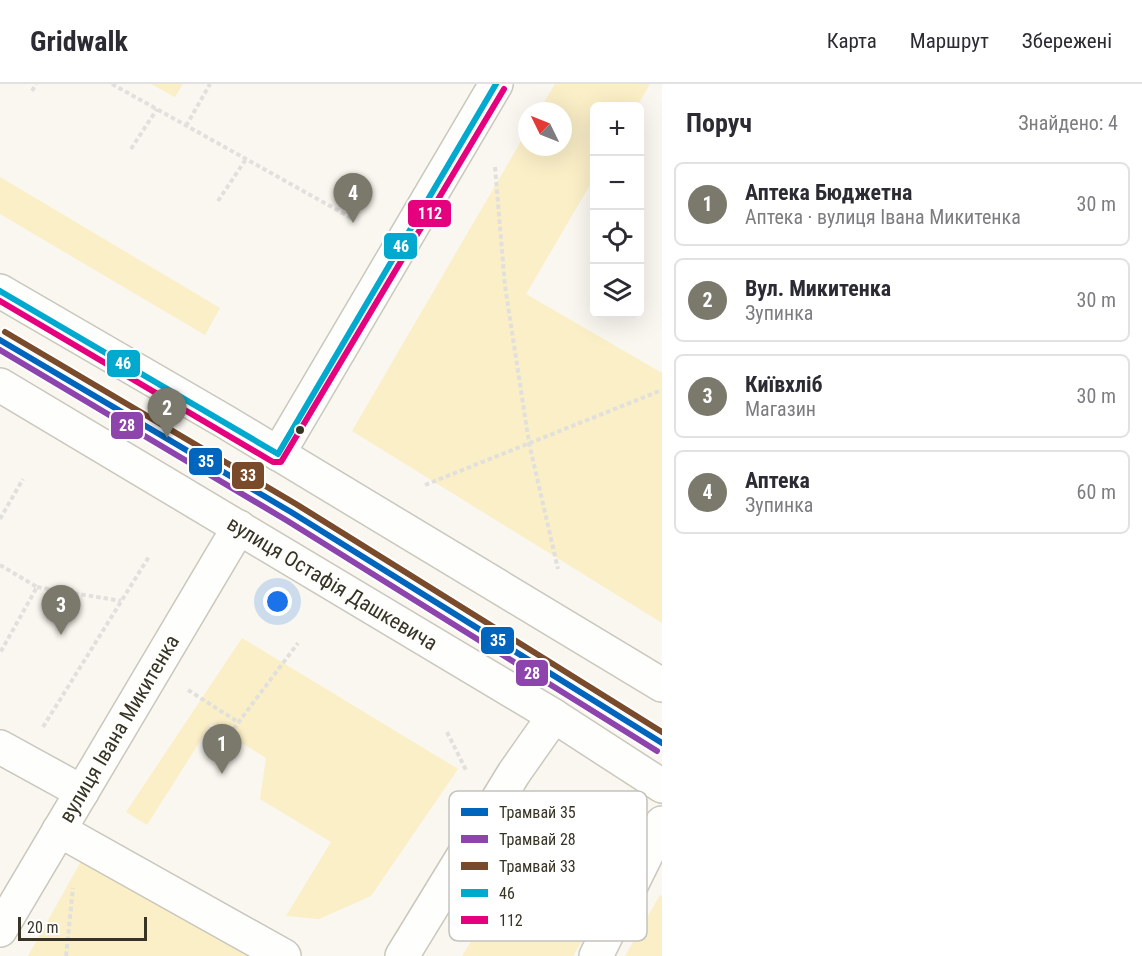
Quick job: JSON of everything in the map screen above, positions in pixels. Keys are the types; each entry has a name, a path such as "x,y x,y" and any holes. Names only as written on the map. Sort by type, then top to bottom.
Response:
{"street":[{"path":"278,454 496,84"},
{"path":"0,291 278,454 662,685"},
{"name":"вулиця Остафія Дашкевича","path":"0,385 554,716 662,786"},
{"name":"вулиця Івана Микитенка","path":"0,930 239,527"},
{"path":"503,791 554,716"},
{"path":"11,753 82,792"},
{"path":"647,853 662,823"},
{"path":"59,830 284,956"},
{"path":"402,956 449,879"},
{"path":"596,956 603,941"}],"path":[{"path":"32,91 36,84"},
{"path":"112,84 355,220"},
{"path":"186,126 210,84"},
{"path":"131,149 157,109"},
{"path":"218,201 246,159"},
{"path":"495,167 505,286 529,443 558,569"},
{"path":"425,485 662,390"},
{"path":"0,519 23,479"},
{"path":"11,753 121,601 150,555"},
{"path":"0,565 37,587 121,601"},
{"path":"0,653 37,587"},
{"path":"229,735 298,643"},
{"path":"188,690 238,722"},
{"path":"66,956 74,876"}],"shaded area":[{"path":"151,84 183,84 175,97"},
{"path":"555,84 650,84 639,102 590,102 590,185 526,294 662,373 662,623 352,431 518,146 518,156 572,156 572,102 544,102"},
{"path":"0,177 220,308 205,335 0,214"},
{"path":"242,638 458,769 371,896 319,919 286,916 331,842 260,799 266,758 211,724 147,825 126,812"},
{"path":"89,847 284,956 28,956"},
{"path":"660,895 662,896 662,956 625,956 634,941 647,941 647,918"},
{"path":"471,941 582,941 573,956 462,956"}],"tram line":[{"name":"33","path":"5,332 296,504 662,732"},
{"name":"35","path":"0,340 291,512 662,743"},
{"name":"28","path":"0,350 286,520 657,751"}],"transit line":[{"name":"46","path":"0,291 278,454 496,84"},
{"name":"112","path":"0,301 273,462 281,462 504,89"}],"place":[{"name":"Аптека","path":"353,223"},
{"name":"Вул. Микитенка","path":"167,438"},
{"name":"Київхліб","path":"61,635"},
{"name":"Аптека Бюджетна","path":"222,774"}]}
